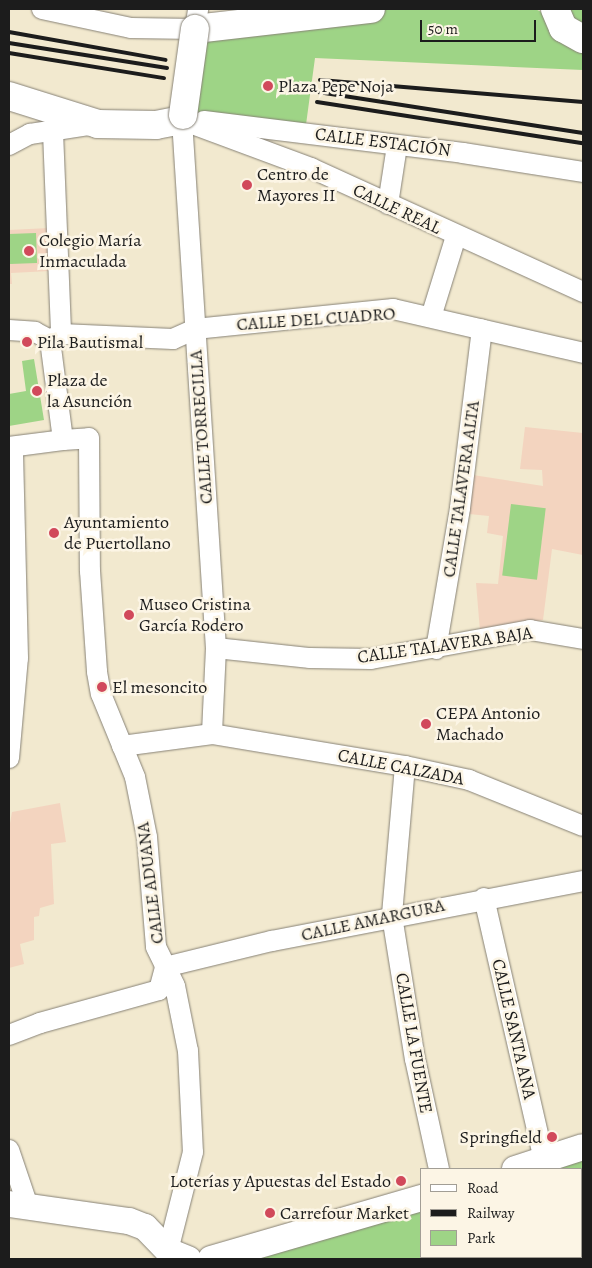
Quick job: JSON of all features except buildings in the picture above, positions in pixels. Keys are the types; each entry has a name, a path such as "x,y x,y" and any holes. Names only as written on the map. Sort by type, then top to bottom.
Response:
{"highway":[{"path":"20,100 98,124 156,125 182,117 197,19 372,9"},
{"path":"549,12 571,34 583,39"}],"main road":[{"path":"518,1168 583,1147"},
{"path":"211,1259 420,1198"},
{"path":"18,1205 129,1221 145,1227 166,1252"}],"street":[{"path":"52,10 131,28 197,19"},
{"path":"20,100 39,123 30,134"},
{"name":"CALLE ESTACIÓN","path":"182,117 463,153 583,172"},
{"name":"CALLE REAL","path":"182,117 311,168 456,236 583,292"},
{"name":"CALLE TORRECILLA","path":"182,117 216,648 212,734"},
{"path":"9,145 30,134 98,124"},
{"path":"269,153 268,139 274,128"},
{"path":"9,758 14,711 15,574 11,447 63,440 56,337 53,132"},
{"path":"388,204 397,146"},
{"path":"431,317 456,236"},
{"name":"CALLE DEL CUADRO","path":"9,330 34,332 56,337 174,339 195,329 393,310 431,317 583,353"},
{"name":"CALLE TALAVERA ALTA","path":"436,649 460,508 482,329"},
{"name":"CALLE ADUANA","path":"63,440 89,438 92,611 100,694 135,777 147,837 156,947 175,986 188,1051 193,1152 166,1252"},
{"name":"CALLE TALAVERA BAJA","path":"216,648 310,658 371,659 436,649 530,630 583,639"},
{"name":"CALLE CALZADA","path":"122,746 212,734 405,766 469,780 583,826"},
{"name":"CALLE LA FUENTE","path":"405,766 392,916 415,1059 439,1168"},
{"name":"CALLE AMARGURA","path":"165,967 392,916 583,881"},
{"name":"CALLE SANTA ANA","path":"484,898 544,1160"},
{"path":"9,1035 40,1023 159,990 165,967"},
{"path":"9,1150 18,1205"}],"shaded area":[{"name":"Colegio María Inmaculada","path":"49,228 50,271 11,273 12,284 9,284 9,230"},
{"path":"525,427 583,433 583,555 552,549 543,620 480,631 476,583 498,584 503,536 487,533 489,516 469,514 473,475 543,486 542,470 520,469"},
{"path":"60,803 66,842 51,844 54,904 40,908 39,916 34,917 34,940 20,944 24,964 9,968 9,829 12,812"}],"green space":[{"path":"371,9 535,9 557,19 555,9 583,9 583,70 315,58 305,132 182,120 195,29"},
{"path":"36,233 37,263 10,264 9,234"},
{"path":"34,359 44,420 9,426 9,394 26,391 22,361"},
{"path":"511,504 546,508 537,580 502,575"},
{"path":"583,1145 583,1259 211,1259 420,1198 420,1258 582,1258 582,1168 514,1168"}],"railway":[{"path":"9,32 166,60"},
{"path":"9,43 167,68"},
{"path":"9,53 164,78"},
{"path":"320,80 583,102"},
{"path":"318,92 583,133"},
{"path":"317,102 583,143"}],"place":[{"name":"Plaza Pepe Noja","path":"268,86"},
{"name":"Centro de Mayores II","path":"247,185"},
{"name":"Colegio María Inmaculada","path":"29,251"},
{"name":"Pila Bautismal","path":"27,342"},
{"name":"Plaza de la Asunción","path":"37,391"},
{"name":"Ayuntamiento de Puertollano","path":"54,533"},
{"name":"Museo Cristina García Rodero","path":"129,615"},
{"name":"El mesoncito","path":"102,687"},
{"name":"CEPA Antonio Machado","path":"426,724"},
{"name":"Springfield","path":"552,1137"},
{"name":"Loterías y Apuestas del Estado","path":"401,1181"},
{"name":"Carrefour Market","path":"270,1213"}]}
